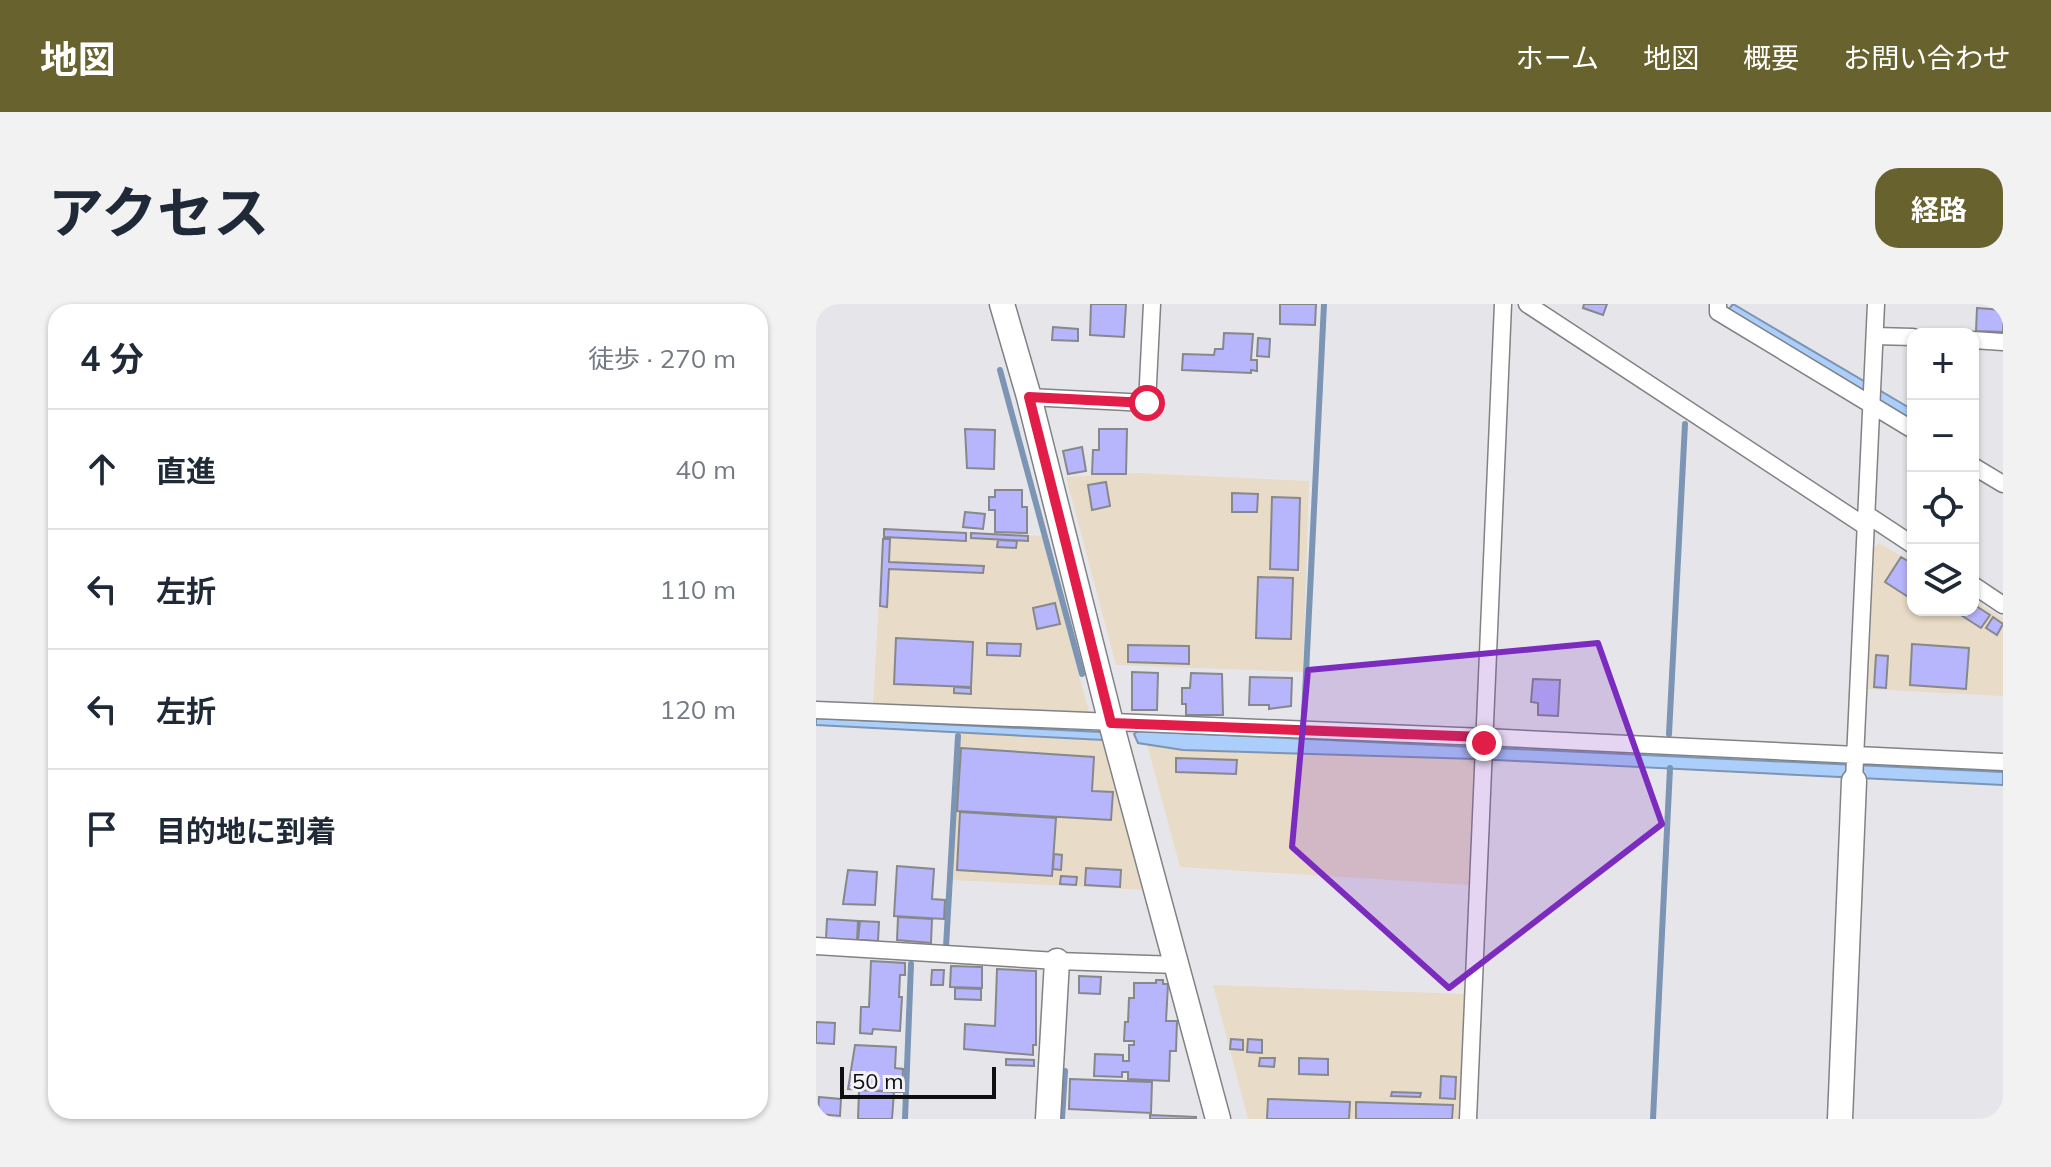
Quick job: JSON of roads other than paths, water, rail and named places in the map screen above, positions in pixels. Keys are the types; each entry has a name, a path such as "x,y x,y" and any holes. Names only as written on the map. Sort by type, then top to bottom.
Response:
{"street":[{"path":"1002,304 1218,1119"},
{"path":"1029,397 1147,403 1152,304"},
{"path":"1468,1119 1503,304"},
{"path":"1527,304 1866,520 1911,544"},
{"path":"1718,304 1718,312 1907,426"},
{"path":"1840,1119 1876,304"},
{"path":"1875,336 1907,337"},
{"path":"1979,340 2003,342"},
{"path":"1979,470 2003,484"},
{"path":"1979,589 2003,605"},
{"path":"816,710 1484,740 1855,766 2003,762"},
{"path":"816,946 1178,965"},
{"path":"1048,1119 1057,961"}],"water":[{"path":"1733,304 1907,406 1907,418 1728,310"},
{"path":"816,718 1101,732 1103,740 816,725"},
{"path":"1138,731 2003,772 2003,785 1476,759 1183,750 1138,743 1134,734"}],"waterway":[{"path":"1304,715 1324,304"},
{"path":"1000,370 1082,674"},
{"path":"1669,734 1685,424"},
{"path":"946,947 958,736"},
{"path":"1653,1119 1670,768"},
{"path":"905,1119 911,964"},
{"path":"1062,1119 1065,1071"}]}
